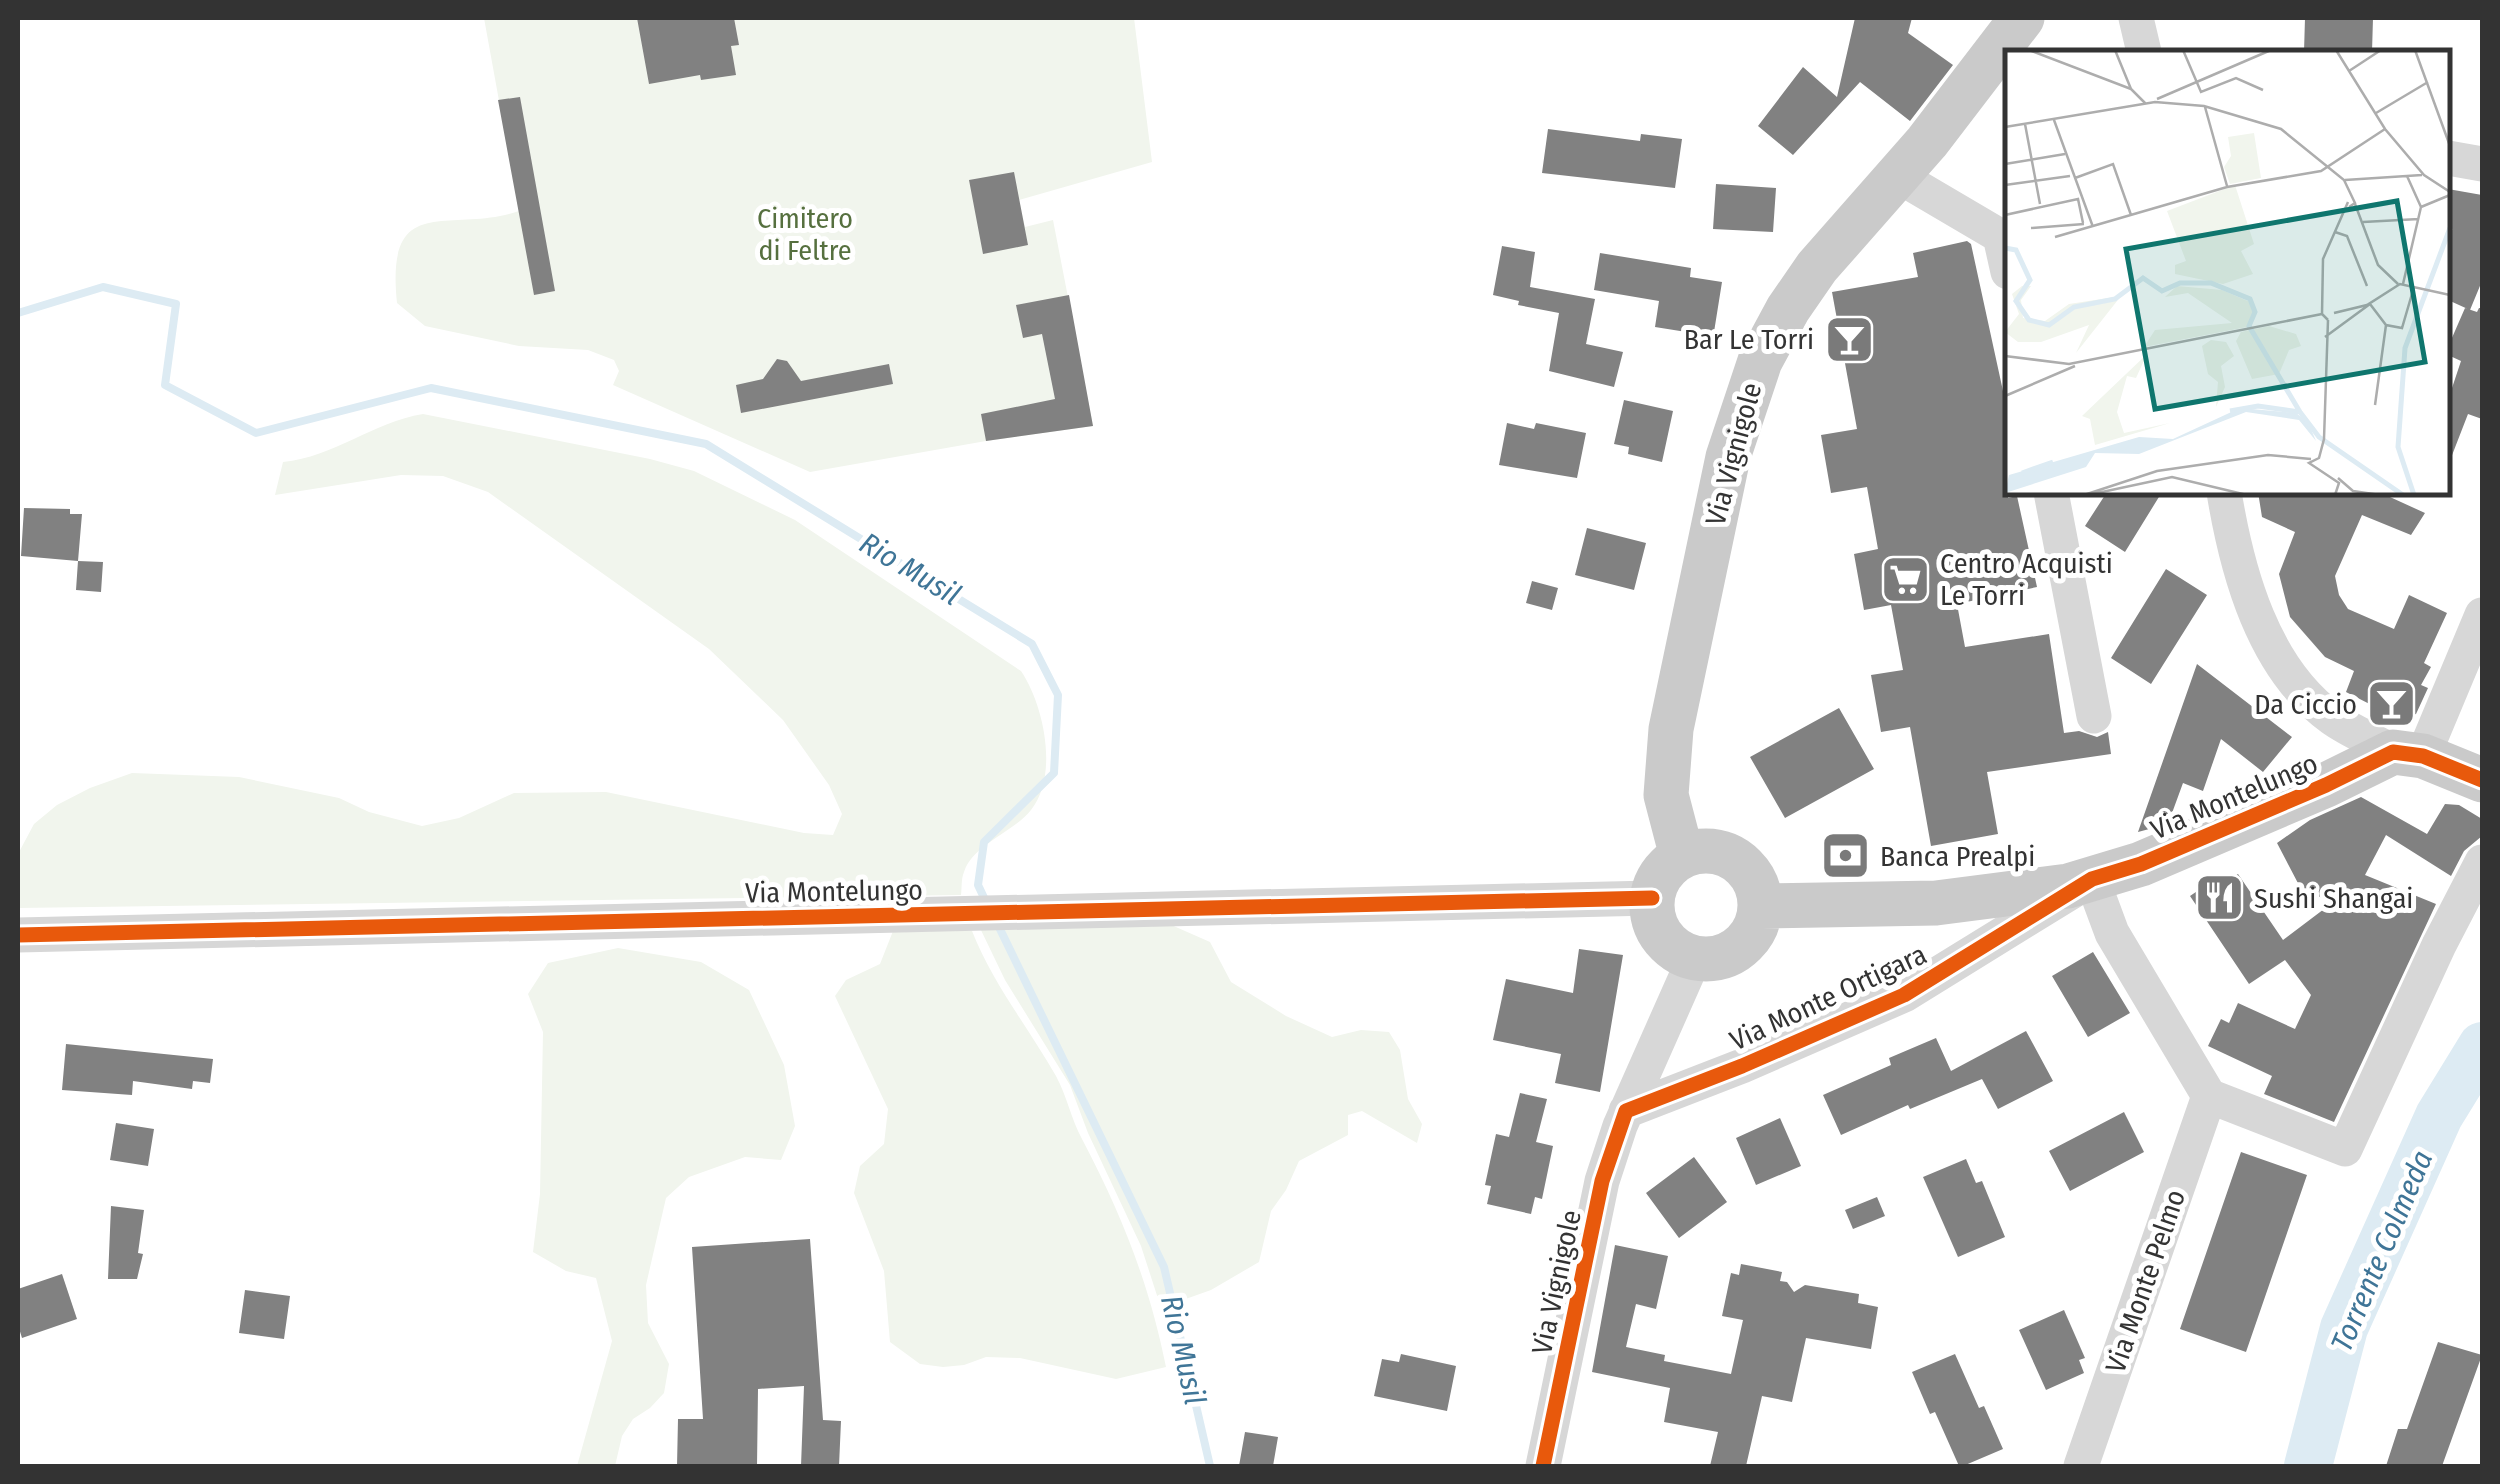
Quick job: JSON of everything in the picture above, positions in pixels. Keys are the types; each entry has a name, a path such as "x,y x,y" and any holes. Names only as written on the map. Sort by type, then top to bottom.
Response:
{"main road":[{"name":"Via Vignigole","path":"1686,854 1678,842 1666,794 1671,729 1694,610 1744,400 1788,309 1818,267 1898,176 2022,18"},
{"path":"2408,754 2482,780"},
{"name":"Via Montelungo","path":"1761,906 1936,904 2092,879 2159,856 2408,754"},
{"path":"1703,850 1721,852 1750,872 1758,888 1761,906 1751,936 1726,956 1694,958 1679,953 1657,930 1652,898 1663,872 1686,854 1703,850"}],"street":[{"path":"2136,18 2144,50"},
{"path":"2450,158 2482,164"},
{"path":"1898,176 2000,236 2005,258"},
{"path":"2052,495 2094,716"},
{"path":"2225,495 2232,539 2266,639 2292,680 2332,718 2408,754 2482,615"},
{"path":"2092,879 2112,933 2209,1096 2345,1149 2482,862"},
{"name":"Via Monte Ortigara","path":"1626,1110 1742,1066 1904,995 2092,879"},
{"name":"Via Montelungo","path":"18,935 1652,898"},
{"name":"Via Vignigole","path":"1543,1466 1602,1181 1626,1110 1694,958"},
{"name":"Via Monte Pelmo","path":"2081,1466 2209,1096"}],"green space":[{"name":"Cimitero di Feltre","path":"484,18 1134,18 1152,162 1019,200 1025,227 1053,220 1093,426 810,472 613,385 619,371 614,360 588,350 519,346 425,326 397,303 396,267 401,244 412,230 428,223 519,211"},
{"path":"423,414 694,471 795,520 1021,671 1036,702 1045,740 1044,778 1031,810 969,862 961,895 18,908 18,854 34,824 57,805 132,773 239,777 339,798 369,812 422,826 459,818 514,793 606,792 804,833 833,835 842,814 829,785 783,720 709,649 488,492 443,476 401,475 275,495 283,462 319,454 387,424"},
{"path":"1160,920 1210,942 1231,982 1286,1016 1332,1037 1361,1030 1389,1032 1400,1050 1408,1099 1422,1124 1417,1143 1362,1111 1348,1115 1348,1135 1299,1161 1271,1211 1259,1262 1211,1290 1180,1301 1163,1314 1141,1246 1070,1085 1005,980 979,926"},
{"path":"895,926 972,931 1000,987 1056,1076 1110,1195 1133,1250 1166,1367 1116,1379 1020,1358 986,1357 943,1367 920,1364 890,1342 884,1271 854,1193 860,1166 884,1144 888,1109 835,996 846,980 880,964"},
{"path":"618,948 701,962 749,990 784,1065 795,1126 781,1160 745,1157 689,1177 666,1198 646,1285 648,1323 669,1364 664,1393 633,1419 622,1436 615,1466 577,1466 612,1341 596,1278 566,1271 533,1252 540,1194 543,1032 528,994 548,963"}],"building":[{"path":"637,18 734,18 739,45 731,46 736,75 701,80 700,75 649,84"},
{"path":"1855,18 1912,18 1908,33 1953,65 1910,121 1860,82 1793,155 1758,126 1803,67 1837,97"},
{"path":"2305,18 2373,18 2372,50 2304,50"},
{"path":"520,97 555,291 534,295 498,100"},
{"path":"1548,129 1640,141 1641,134 1682,139 1675,188 1542,173"},
{"path":"1014,172 1028,245 983,254 969,180"},
{"path":"1716,184 1776,188 1773,232 1713,229"},
{"path":"2450,189 2482,195 2482,281 2470,310 2450,301"},
{"path":"1967,241 1971,244 2005,400 2005,495 2017,496 2037,587 1957,604 1965,647 2049,634 2064,733 2079,731 2097,737 2108,732 2111,754 1987,772 1998,834 1931,846 1910,727 1881,732 1871,675 1903,670 1891,605 1864,610 1854,554 1878,549 1867,487 1831,493 1821,435 1857,429 1832,292 1918,277 1913,253"},
{"path":"1502,246 1535,252 1530,287 1595,299 1586,344 1623,352 1614,387 1549,371 1559,313 1518,305 1519,301 1493,295"},
{"path":"1600,253 1691,268 1690,277 1722,282 1714,332 1700,330 1699,334 1655,327 1659,301 1594,290"},
{"path":"1069,295 1093,426 986,441 981,414 1055,399 1042,334 1023,338 1016,305"},
{"path":"2465,308 2477,312 2482,308 2482,419 2468,414 2450,460 2450,394 2461,361 2450,356 2450,342"},
{"path":"777,359 787,361 801,381 889,364 893,384 741,413 736,385 763,379"},
{"path":"1624,400 1673,411 1662,462 1628,454 1629,447 1614,444"},
{"path":"1507,423 1534,429 1536,423 1586,433 1577,478 1499,465"},
{"path":"2105,495 2160,495 2125,552 2085,526"},
{"path":"2258,495 2386,495 2425,513 2411,535 2362,515 2335,576 2339,595 2348,609 2394,629 2409,595 2447,613 2424,663 2431,667 2421,685 2428,688 2416,714 2399,719 2346,692 2354,671 2325,657 2290,617 2279,574 2295,532 2262,517"},
{"path":"24,508 70,509 70,514 82,514 78,561 21,556"},
{"path":"1587,528 1646,543 1634,590 1575,575"},
{"path":"78,561 103,562 101,592 76,590"},
{"path":"2166,569 2207,595 2151,684 2111,658"},
{"path":"1532,581 1558,588 1552,610 1526,603"},
{"path":"2197,664 2292,737 2263,772 2221,739 2203,791 2183,783 2168,824 2138,832"},
{"path":"1839,708 1874,769 1785,818 1750,757"},
{"path":"2361,797 2427,834 2445,804 2459,805 2482,819 2482,836 2464,851 2451,876 2386,835 2365,875 2436,904 2334,1122 2264,1094 2272,1076 2208,1046 2221,1019 2229,1023 2238,1003 2295,1029 2311,995 2285,960 2249,984 2190,896 2218,877 2223,884 2238,874 2283,940 2332,903 2300,887 2277,843 2310,820"},
{"path":"1579,949 1623,955 1600,1092 1555,1083 1561,1054 1493,1040 1506,979 1573,993"},
{"path":"2093,952 2130,1013 2088,1037 2052,976"},
{"path":"2026,1031 2053,1081 1998,1109 1982,1079 1910,1109 1908,1105 1841,1135 1823,1095 1891,1065 1889,1058 1936,1038 1951,1071"},
{"path":"66,1044 213,1059 210,1083 193,1081 192,1089 133,1081 132,1095 62,1090"},
{"path":"1520,1093 1547,1099 1536,1142 1553,1146 1542,1199 1535,1197 1531,1214 1487,1204 1491,1186 1485,1185 1496,1134 1509,1137"},
{"path":"2124,1112 2144,1152 2070,1191 2049,1151"},
{"path":"1780,1118 1801,1166 1756,1185 1736,1138"},
{"path":"116,1123 154,1129 148,1166 110,1160"},
{"path":"2241,1152 2307,1175 2246,1352 2180,1329"},
{"path":"1694,1157 1727,1202 1679,1238 1646,1193"},
{"path":"1966,1159 1976,1183 1982,1181 2005,1237 1958,1257 1923,1177"},
{"path":"1877,1197 1885,1216 1853,1229 1845,1210"},
{"path":"111,1206 144,1210 138,1253 143,1254 137,1279 108,1279"},
{"path":"810,1239 823,1420 841,1421 839,1466 801,1466 804,1386 758,1389 757,1466 677,1466 678,1419 703,1419 692,1247"},
{"path":"1615,1245 1668,1256 1656,1309 1636,1304 1626,1347 1665,1355 1664,1361 1731,1374 1743,1320 1722,1316 1731,1273 1739,1275 1741,1264 1782,1272 1780,1281 1787,1282 1794,1292 1805,1285 1859,1294 1858,1303 1878,1307 1871,1349 1806,1338 1792,1402 1762,1396 1746,1466 1710,1466 1718,1432 1664,1422 1670,1388 1592,1372"},
{"path":"62,1274 77,1319 22,1338 18,1289"},
{"path":"245,1290 290,1296 284,1339 239,1333"},
{"path":"2064,1310 2085,1358 2079,1360 2084,1373 2046,1390 2019,1330"},
{"path":"2438,1342 2482,1355 2442,1466 2386,1466 2398,1429 2407,1429"},
{"path":"1401,1354 1456,1366 1447,1411 1374,1396 1382,1359 1399,1362"},
{"path":"1955,1354 2003,1449 1963,1466 1959,1466 1935,1412 1930,1414 1912,1372"},
{"path":"1245,1432 1278,1437 1273,1466 1239,1466"}],"waterway":[{"name":"Rio Musil","path":"18,313 103,287 176,304 165,385 256,433 431,388 706,444 1032,644 1058,695 1054,773 984,842 978,885 987,904"},
{"name":"Rio Musil","path":"998,925 1164,1267 1210,1466"},
{"name":"Torrente Colmeda","path":"2308,1466 2344,1328 2439,1116 2482,1046"}],"cycle path":[{"path":"1543,1466 1602,1181 1626,1111 1742,1066 1904,995 2092,879 2141,864 2393,752 2423,756 2482,780"},
{"path":"18,935 1652,898"}],"place":[{"name":"Bar Le Torri","path":"1849,339"},
{"name":"Centro Acquisti Le Torri","path":"1905,579"},
{"name":"Da Ciccio","path":"2392,704"},
{"name":"Banca Prealpi","path":"1845,856"},
{"name":"Sushi Shangai","path":"2219,898"}]}
